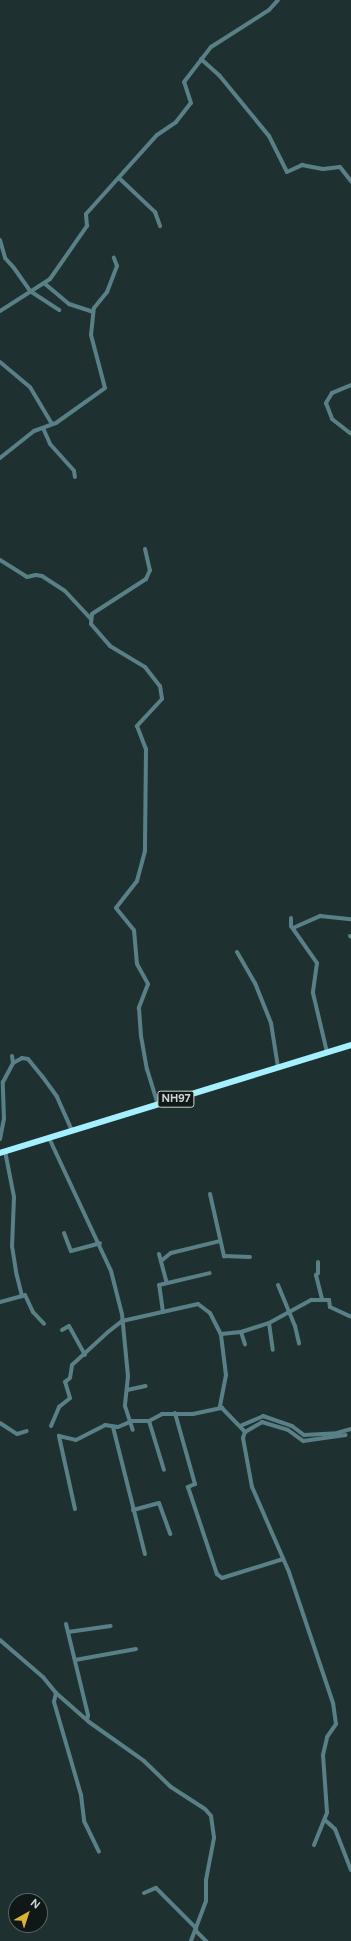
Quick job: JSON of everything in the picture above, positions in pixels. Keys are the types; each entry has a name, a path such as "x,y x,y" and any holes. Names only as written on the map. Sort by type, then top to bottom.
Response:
{"highway":[{"name":"NH97","path":"1,1151 49,1138 351,1045"}],"street":[{"path":"0,311 50,279 87,226 86,214 157,135 176,122 191,103 184,82 211,47 269,10 278,0"},
{"path":"201,59 219,75 269,136 286,172 302,165 323,169 340,167 351,181"},
{"path":"119,178 154,212 160,226"},
{"path":"0,240 5,258 30,291 59,310"},
{"path":"0,458 34,431 52,424 105,388 91,335 93,312 109,286 117,266 114,258"},
{"path":"44,283 69,304 93,312"},
{"path":"0,362 30,387 52,424"},
{"path":"351,385 332,393 326,402 332,419 351,434"},
{"path":"43,428 50,444 74,471 76,477"},
{"path":"145,549 150,570 146,579 92,614 91,624 110,646 145,667 160,686 162,699 137,726 146,750 145,851 137,881 116,908 134,930 137,964 148,984 139,1008 147,1069 158,1104"},
{"path":"0,560 26,578 36,574 65,590 91,619"},
{"path":"293,928 320,916 351,919"},
{"path":"291,918 289,923 317,963 313,993 327,1052"},
{"path":"237,952 255,983 271,1022 278,1067"},
{"path":"12,1056 13,1063"},
{"path":"0,1139 4,1119 3,1082 13,1063 22,1058 28,1059 57,1097 72,1130"},
{"path":"49,1138 100,1243 111,1271 122,1321 126,1390 124,1406 133,1430"},
{"path":"1,1151 14,1197 12,1246 22,1296"},
{"path":"210,1194 220,1241 225,1256 250,1257"},
{"path":"64,1233 71,1251 100,1243"},
{"path":"161,1261 171,1253 220,1241"},
{"path":"159,1254 167,1283"},
{"path":"318,1262 318,1273 316,1275 322,1299"},
{"path":"163,1312 159,1286 210,1273"},
{"path":"278,1285 290,1312 298,1344"},
{"path":"0,1302 25,1295 33,1312 44,1324"},
{"path":"221,1334 241,1332 269,1323 311,1300 330,1300 330,1307 351,1317"},
{"path":"50,1426 59,1407 70,1398 66,1382 70,1378 72,1365 122,1321 201,1304 210,1313 221,1334 226,1375 220,1401 222,1408 235,1425 240,1426 245,1432"},
{"path":"269,1323 273,1350"},
{"path":"62,1330 69,1326 85,1355"},
{"path":"241,1332 245,1344"},
{"path":"126,1390 146,1386"},
{"path":"75,1509 59,1436 76,1440 105,1425 113,1427 130,1422 149,1421 155,1416 175,1413 193,1414 222,1408"},
{"path":"175,1413 195,1484 188,1487 217,1574 222,1578 283,1559"},
{"path":"240,1426 263,1416 292,1426 304,1435 337,1433 351,1429"},
{"path":"149,1421 164,1470"},
{"path":"314,1845 325,1820 326,1786 323,1755 327,1737 336,1724 333,1703 299,1599 252,1487 243,1438 245,1432 262,1422 288,1430 303,1441 346,1435"},
{"path":"0,1423 18,1434 27,1431"},
{"path":"113,1427 145,1554"},
{"path":"133,1510 160,1503 170,1534"},
{"path":"66,1624 88,1715 87,1720"},
{"path":"68,1632 111,1626"},
{"path":"0,1640 43,1677 56,1693 87,1720 144,1761 171,1787 205,1809 211,1816 214,1838 206,1880 206,1901 196,1929 189,1940"},
{"path":"75,1660 136,1648"},
{"path":"56,1693 54,1702 81,1795 84,1821 99,1852"},
{"path":"325,1820 335,1829 351,1870"},
{"path":"144,1893 156,1888 206,1941"}]}
